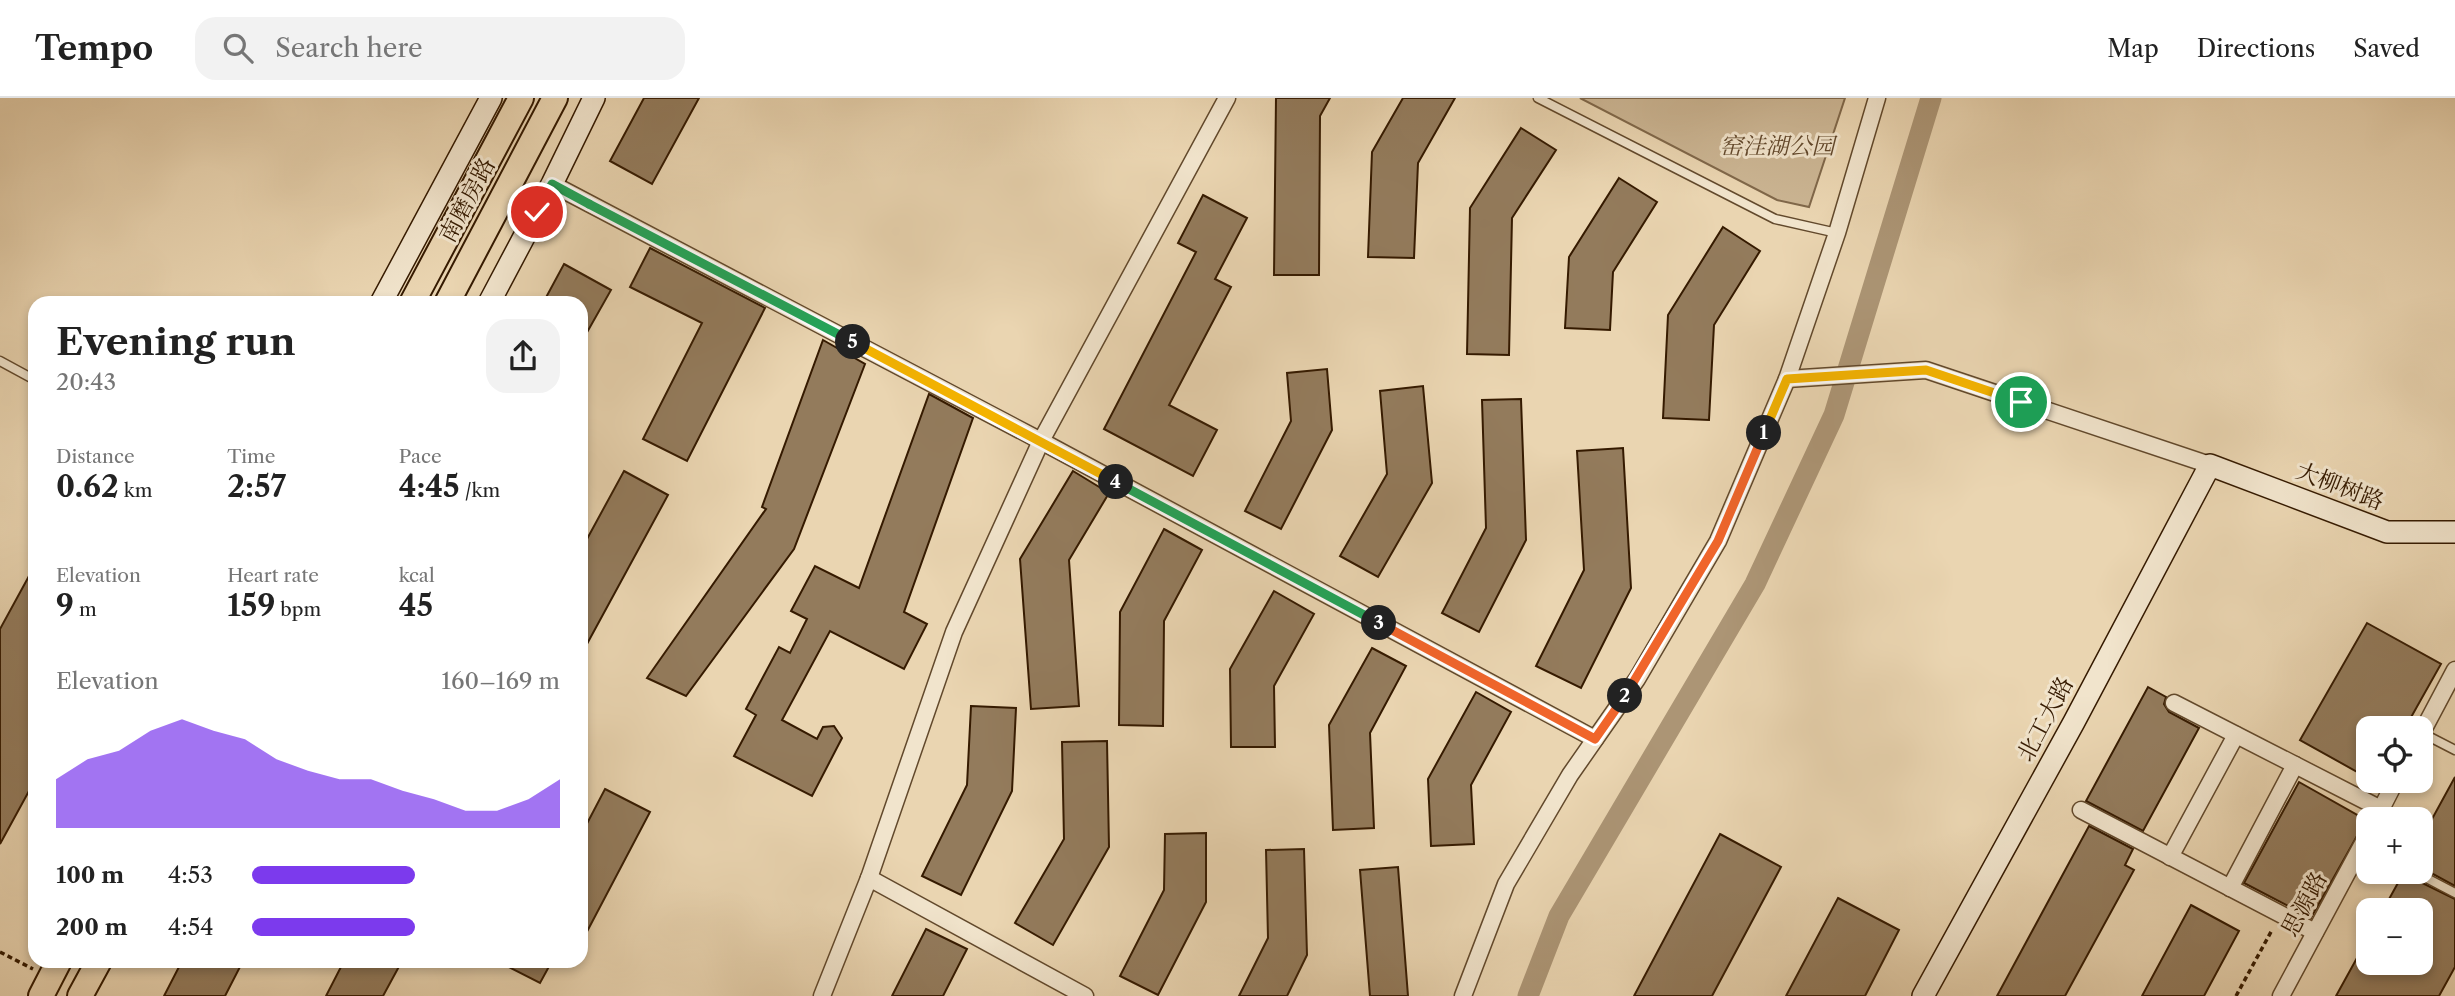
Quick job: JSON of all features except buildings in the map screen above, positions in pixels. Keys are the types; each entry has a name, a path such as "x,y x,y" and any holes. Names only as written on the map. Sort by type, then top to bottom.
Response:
{"main road":[{"name":"南磨房路","path":"416,296 521,98"},
{"name":"南磨房路","path":"451,296 555,98"},
{"path":"80,996 95,968"}],"street":[{"path":"385,296 491,98"},
{"path":"493,296 594,98"},
{"path":"822,996 869,878 954,632 1041,441 1227,98"},
{"path":"1463,996 1506,884 1570,775 1637,679 1718,541 1787,379 1837,233 1877,98"},
{"path":"552,184 1041,441 1595,739"},
{"path":"1787,379 1926,370 2210,465"},
{"name":"大柳树路","path":"2210,465 2387,532 2455,532"},
{"name":"北工大路","path":"1923,996 2074,722 2210,465"},
{"path":"2431,716 2455,670"},
{"path":"2174,703 2295,765 2366,807"},
{"path":"2170,857 2236,735"},
{"path":"2230,888 2295,765"},
{"path":"2081,810 2315,932"},
{"name":"思源路","path":"2288,994 2315,932 2356,859"},
{"path":"869,878 1085,996"}],"lane":[{"path":"1538,98 1775,219 1837,233"},
{"path":"0,361 28,376"},
{"path":"2433,740 2455,750"},
{"path":"2433,881 2455,893"}],"path":[{"path":"2236,996 2281,914"},
{"path":"0,952 28,967"},
{"path":"31,968 50,978"}],"green space":[{"name":"窑洼湖公园","path":"1580,98 1845,98 1809,207 1777,200"}],"waterway":[{"path":"1528,996 1559,916 1755,584 1834,415 1931,98"}],"route":[{"path":"537,212 552,184 1041,441 1595,739 1637,679 1718,541 1787,379 1926,370 2021,402"}]}
